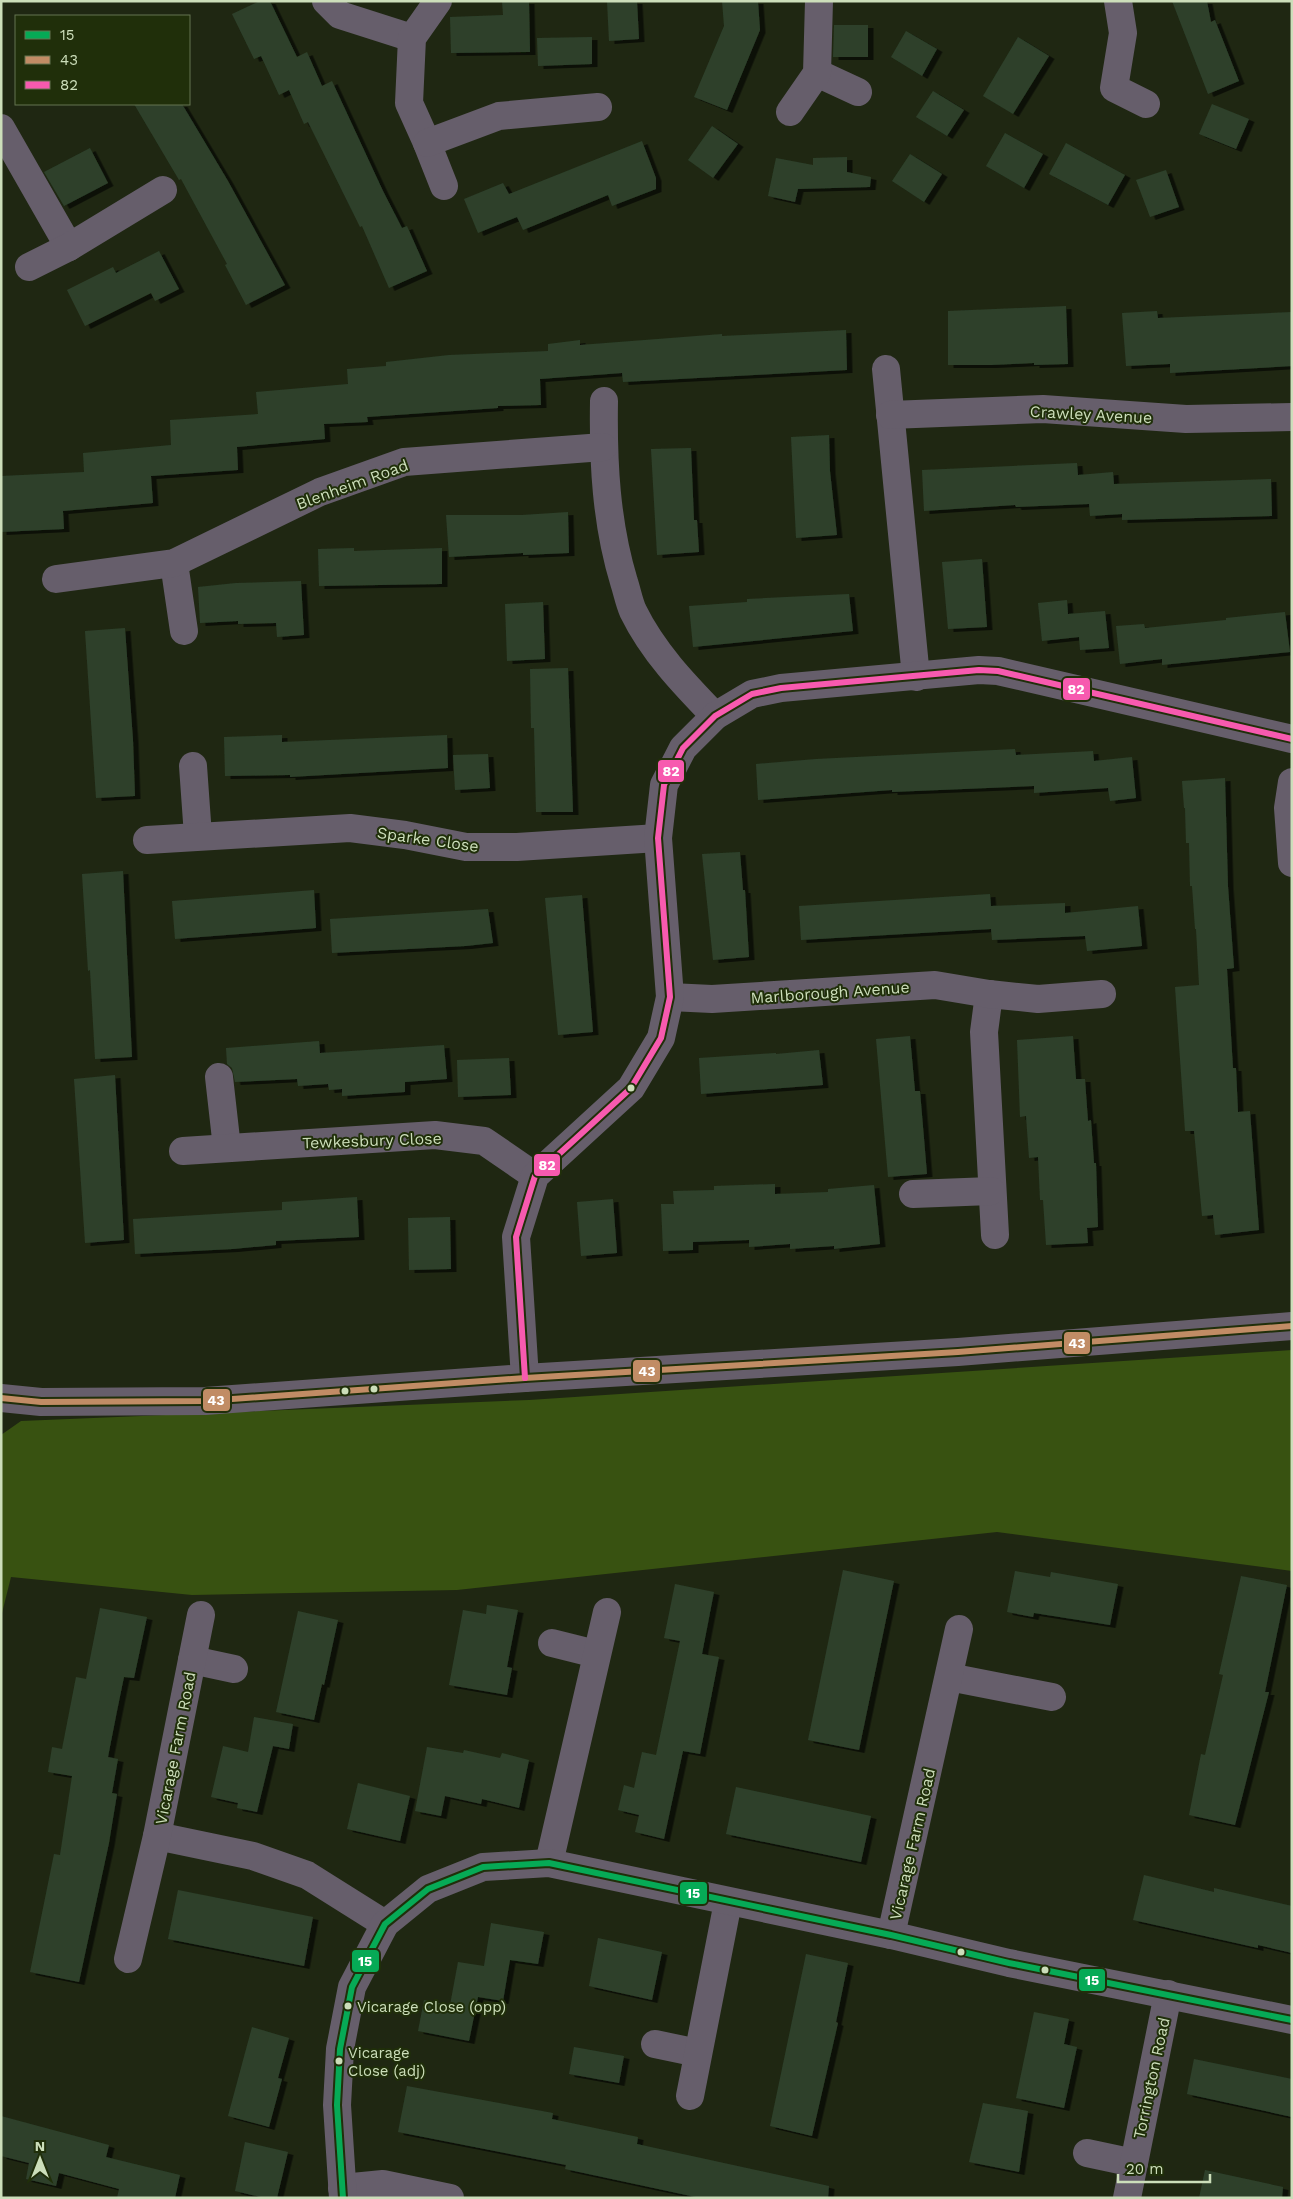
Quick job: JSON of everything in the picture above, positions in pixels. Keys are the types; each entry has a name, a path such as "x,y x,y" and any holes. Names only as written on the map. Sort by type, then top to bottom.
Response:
{"street":[{"path":"326,1 340,15 412,38"},
{"path":"438,1 412,38 409,103 428,143 444,186"},
{"path":"790,112 817,74 818,1"},
{"path":"1118,1 1123,33 1114,88 1146,104"},
{"path":"817,74 858,92"},
{"path":"428,143 499,116 598,106"},
{"path":"1,128 69,247"},
{"path":"29,267 69,247 163,190"},
{"path":"886,369 916,676"},
{"path":"604,401 603,447 608,506 618,560 633,610 668,666 715,716"},
{"name":"Crawley Avenue","path":"890,415 1043,409 1186,419 1292,417"},
{"name":"Blenheim Road","path":"56,579 174,563 320,492 404,462 603,447"},
{"path":"174,563 184,631"},
{"path":"525,1378 516,1237 536,1176 631,1088 661,1038 670,997 658,838 664,784 683,748 715,716 752,694 781,688 979,670 998,671 1292,739"},
{"path":"193,766 198,836"},
{"path":"1292,782 1288,808 1292,864"},
{"name":"Sparke Close","path":"146,840 350,828 405,835 466,847 517,847 658,838"},
{"name":"Marlborough Avenue","path":"670,997 712,1000 936,985 1038,1000 1102,994"},
{"path":"989,994 984,1032 991,1191 995,1235"},
{"path":"219,1078 227,1148"},
{"name":"Tewkesbury Close","path":"183,1151 435,1135 484,1141 536,1176"},
{"path":"913,1194 991,1191"},
{"path":"1,1398 41,1402 204,1401 525,1378 958,1352 1292,1326"},
{"path":"549,1864 607,1612"},
{"name":"Vicarage Farm Road","path":"128,1959 157,1836 201,1615"},
{"name":"Vicarage Farm Road","path":"342,2193 337,2105 340,2050 352,1987 385,1924 428,1889 483,1866 549,1864 891,1935 959,1629"},
{"path":"552,1643 596,1654"},
{"name":"Vicarage Farm Road","path":"192,1660 234,1669"},
{"path":"949,1677 1052,1696"},
{"name":"Vicarage Farm Road","path":"157,1836 253,1856 307,1875 385,1924"},
{"path":"690,2096 728,1902"},
{"name":"Torrington Road","path":"891,1935 1009,1963 1292,2020"},
{"name":"Torrington Road","path":"1128,2198 1168,1994"},
{"path":"656,2044 698,2053"},
{"path":"1088,2153 1134,2163"},
{"path":"342,2193 383,2184 450,2198"}],"green space":[{"path":"1292,1350 1292,1571 997,1532 457,1590 192,1595 11,1577 1,1617 1,1435 21,1421 529,1400"}],"building":[{"path":"260,1 270,1 297,57 307,52 322,86 332,81 383,191 402,228 407,226 427,271 389,288 362,226 360,227 308,122 304,124 289,90 279,95 261,56 254,59 232,14"},
{"path":"502,1 529,1 530,52 451,53 450,17 503,15"},
{"path":"607,1 637,1 639,39 609,41"},
{"path":"722,1 758,1 760,30 727,110 694,97 724,26"},
{"path":"1172,1 1207,1 1211,22 1215,20 1239,81 1208,94"},
{"path":"834,25 868,25 868,57 833,57"},
{"path":"906,31 937,49 922,76 891,57"},
{"path":"592,37 592,64 538,66 537,38"},
{"path":"1018,37 1049,56 1013,114 983,96"},
{"path":"933,91 964,110 947,136 916,117"},
{"path":"1212,104 1249,119 1236,149 1199,134"},
{"path":"135,105 183,105 228,181 285,285 246,305 225,265 227,264 181,179 179,180"},
{"path":"712,126 738,144 713,178 688,160"},
{"path":"1005,133 1043,154 1024,188 986,166"},
{"path":"642,141 656,178 656,189 612,206 608,195 523,230 517,217 478,233 464,199 503,183 509,194"},
{"path":"1066,143 1125,175 1108,205 1049,174"},
{"path":"90,148 108,183 64,206 44,172"},
{"path":"910,154 942,174 924,202 892,181"},
{"path":"847,157 847,172 871,177 870,187 798,189 795,202 768,196 776,158 813,165 813,158"},
{"path":"1166,170 1179,207 1150,217 1136,180"},
{"path":"159,251 179,289 155,301 151,293 85,326 67,290 113,267 116,273"},
{"path":"1066,306 1068,364 948,365 948,311"},
{"path":"1157,311 1158,318 1292,312 1292,366 1170,373 1170,364 1126,366 1122,313"},
{"path":"846,330 847,370 623,382 622,373 540,379 541,405 498,406 498,408 367,417 368,422 324,424 325,439 237,447 238,470 151,476 153,503 63,511 64,529 1,532 1,476 84,472 83,453 171,445 170,420 258,414 256,392 348,384 347,369 386,366 386,362 449,355 548,351 548,344 580,340 580,345 722,334 722,336"},
{"path":"829,435 830,471 837,535 796,538 791,437"},
{"path":"691,448 694,520 697,520 699,552 657,555 651,449"},
{"path":"1077,463 1078,475 1113,472 1114,484 1271,479 1272,516 1122,520 1122,514 1090,516 1089,504 1016,507 1015,505 924,511 922,470"},
{"path":"568,512 569,553 523,555 523,553 449,557 446,515 522,515"},
{"path":"354,548 354,551 442,548 442,584 319,586 318,549"},
{"path":"982,559 987,627 948,629 942,562"},
{"path":"301,581 304,635 277,637 276,623 238,624 238,621 200,623 198,587 236,583"},
{"path":"849,594 853,631 693,647 689,606 747,602 747,599"},
{"path":"1067,600 1068,614 1105,611 1109,648 1080,650 1079,637 1042,641 1038,603"},
{"path":"543,602 545,659 507,661 505,604"},
{"path":"1285,612 1290,652 1162,665 1162,659 1120,664 1116,626 1144,624 1145,628"},
{"path":"125,628 135,796 96,798 85,631"},
{"path":"568,668 573,812 536,812 534,728 531,728 530,669"},
{"path":"282,735 282,742 447,735 448,768 290,777 290,775 225,776 224,737"},
{"path":"1015,749 1016,755 1093,751 1094,761 1132,757 1136,798 1110,801 1108,788 1034,793 1034,786 892,792 892,790 758,800 756,764 816,759"},
{"path":"488,754 490,788 455,790 453,755"},
{"path":"1225,778 1228,886 1234,968 1227,969 1233,1068 1236,1068 1238,1112 1250,1111 1259,1230 1215,1235 1213,1215 1202,1216 1194,1131 1185,1131 1175,987 1199,985 1196,929 1192,886 1190,886 1189,843 1186,843 1182,781"},
{"path":"740,852 743,890 745,890 749,957 713,960 702,854"},
{"path":"123,871 132,1057 95,1059 82,874"},
{"path":"314,890 316,928 175,939 172,901"},
{"path":"990,894 991,906 1065,903 1065,913 1138,906 1142,946 1087,951 1085,936 992,940 991,929 801,940 799,906"},
{"path":"582,895 593,1032 558,1035 545,898"},
{"path":"488,909 493,943 332,953 330,919"},
{"path":"910,1036 915,1091 920,1091 927,1174 888,1177 876,1039"},
{"path":"1073,1036 1076,1079 1085,1079 1088,1121 1091,1120 1094,1163 1096,1163 1098,1227 1087,1228 1088,1243 1046,1245 1043,1200 1040,1200 1038,1157 1029,1158 1026,1116 1020,1117 1017,1040"},
{"path":"319,1041 320,1053 444,1045 447,1079 405,1082 405,1092 342,1096 342,1089 329,1090 328,1084 298,1086 297,1079 235,1082 232,1068 227,1064 226,1048"},
{"path":"819,1050 823,1085 701,1094 699,1058"},
{"path":"509,1058 511,1095 458,1097 457,1060"},
{"path":"115,1075 124,1240 85,1243 74,1079"},
{"path":"775,1184 775,1194 828,1192 828,1189 874,1185 880,1244 834,1249 834,1246 790,1249 790,1244 749,1247 749,1240 693,1242 693,1250 663,1251 661,1204 674,1204 673,1191 714,1190 714,1186"},
{"path":"357,1197 359,1237 276,1241 276,1245 233,1249 135,1254 133,1219 282,1210 282,1202"},
{"path":"613,1199 617,1253 581,1256 577,1202"},
{"path":"450,1217 451,1269 409,1270 408,1218"},
{"path":"843,1570 894,1581 859,1750 808,1740"},
{"path":"1015,1571 1050,1577 1051,1572 1118,1584 1110,1625 1034,1613 1033,1617 1007,1612"},
{"path":"1241,1576 1287,1585 1265,1692 1269,1692 1235,1825 1189,1815 1201,1754 1205,1755 1223,1675 1219,1674"},
{"path":"675,1584 714,1592 702,1654 719,1657 700,1754 683,1751 664,1839 635,1832 639,1815 618,1810 624,1785 634,1788 642,1752 656,1755 680,1641 664,1638"},
{"path":"487,1605 518,1610 507,1667 512,1668 507,1695 449,1685 463,1610 486,1614"},
{"path":"100,1608 147,1617 134,1678 124,1677 108,1757 118,1759 112,1793 117,1794 109,1843 79,1982 30,1972 54,1854 60,1855 72,1776 48,1772 52,1747 62,1749 76,1677 86,1679"},
{"path":"298,1611 338,1620 324,1685 322,1684 314,1720 276,1712"},
{"path":"254,1717 293,1724 289,1749 273,1746 257,1812 237,1808 238,1803 211,1797 223,1746 248,1752"},
{"path":"427,1747 463,1753 464,1750 500,1758 502,1753 529,1760 519,1808 482,1799 481,1804 445,1796 441,1816 415,1811"},
{"path":"358,1783 410,1796 400,1841 347,1829"},
{"path":"736,1787 871,1816 861,1862 726,1834"},
{"path":"1144,1875 1214,1892 1214,1888 1292,1906 1292,1953 1258,1945 1258,1948 1133,1920"},
{"path":"178,1890 313,1917 304,1966 168,1939"},
{"path":"491,1923 544,1932 538,1964 510,1960 503,2001 478,1997 469,2041 418,2031 424,2000 450,2005 458,1962 484,1966"},
{"path":"598,1938 662,1952 652,2000 589,1986"},
{"path":"806,1954 848,1963 836,2022 838,2023 812,2136 770,2126"},
{"path":"1034,2012 1069,2019 1064,2044 1077,2047 1064,2108 1016,2098"},
{"path":"252,2027 289,2038 278,2078 282,2079 269,2127 228,2116"},
{"path":"574,2047 624,2056 619,2083 569,2074"},
{"path":"1194,2059 1292,2079 1292,2117 1187,2094"},
{"path":"407,2086 553,2113 552,2119 638,2137 637,2144 829,2186 828,2198 700,2198 565,2169 566,2165 398,2132"},
{"path":"983,2103 1028,2111 1019,2172 969,2162"},
{"path":"1,2116 109,2145 106,2157 180,2175 175,2198 117,2198 119,2189 59,2173 56,2186 26,2179 29,2163 1,2156"},
{"path":"245,2142 288,2152 277,2198 265,2198 235,2191"},
{"path":"1205,2170 1283,2187 1282,2198 1199,2198"}],"transit line":[{"name":"82","path":"525,1378 516,1237 535,1176 631,1088 661,1038 670,997 658,838 664,785 683,748 715,716 752,694 781,688 979,670 998,671 1292,739"},
{"name":"43","path":"1,1398 41,1402 205,1401 525,1378 958,1352 1292,1326"},
{"name":"15","path":"343,2198 337,2105 340,2049 352,1987 385,1924 428,1889 483,1867 549,1863 891,1935 1009,1963 1292,2020"}],"place":[{"name":"Vicarage Close (opp)","path":"348,2006"},
{"name":"Vicarage Close (adj)","path":"339,2061"}]}
